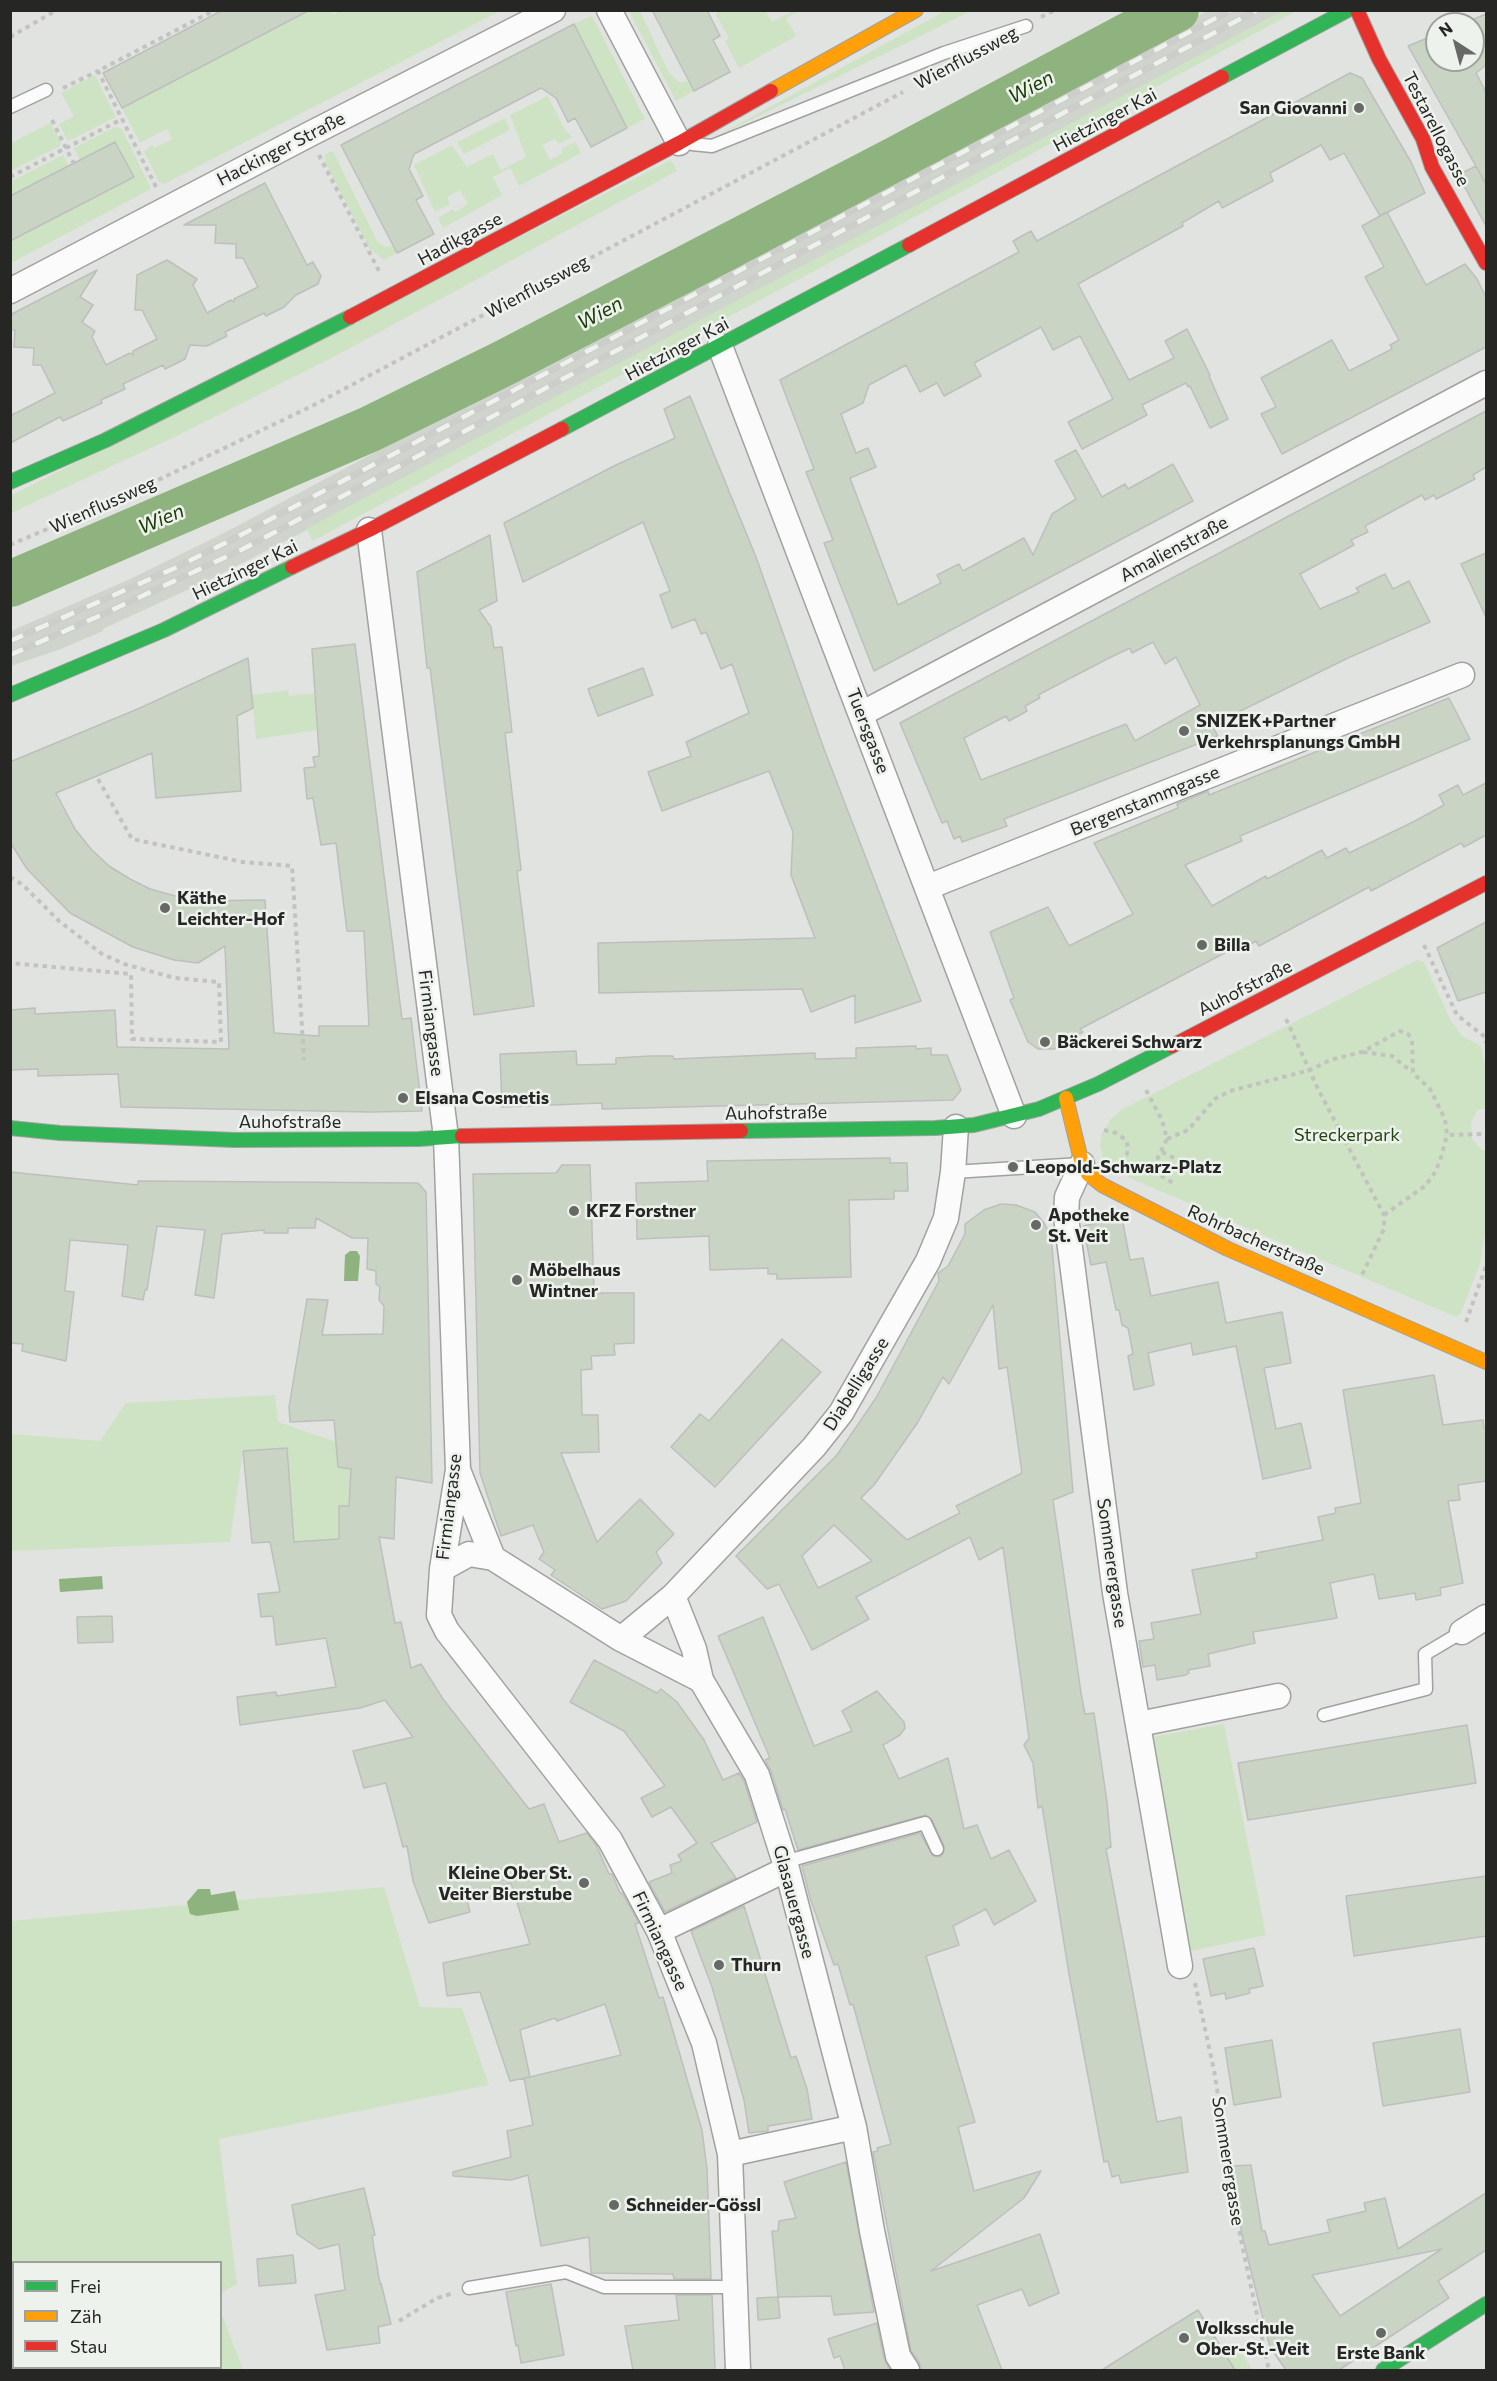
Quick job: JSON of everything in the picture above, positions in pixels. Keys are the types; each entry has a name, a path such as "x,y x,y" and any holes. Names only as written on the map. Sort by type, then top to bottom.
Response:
{"main road":[{"name":"Hadikgasse","path":"10,482 106,440 391,296 679,143 916,10"},
{"name":"Hietzinger Kai","path":"10,695 164,630 369,530 720,346 1348,10"},
{"name":"Testarellogasse","path":"1357,10 1379,59 1424,139 1432,167 1486,263"},
{"name":"Auhofstraße","path":"10,1128 60,1133 235,1140 419,1139 956,1127 1014,1116 1066,1098 1116,1075 1486,883"},
{"path":"1066,1098 1082,1164"},
{"name":"Rohrbacherstraße","path":"1082,1164 1088,1174 1102,1185 1184,1229 1486,1362"},
{"path":"1383,2370 1486,2304"}],"street":[{"name":"Hackinger Straße","path":"10,291 553,10"},
{"path":"609,10 679,143"},
{"name":"Tuersgasse","path":"720,346 1014,1116"},
{"name":"Amalienstraße","path":"861,714 1486,383"},
{"name":"Firmiangasse","path":"369,530 446,1137 458,1470 442,1569 440,1615 447,1631 610,1840 659,1931 704,2043 730,2154 738,2370"},
{"name":"Bergenstammgasse","path":"928,887 1462,675"},
{"name":"Diabelligasse","path":"621,1639 673,1596 814,1447 841,1413 928,1261 946,1218 953,1172 956,1127"},
{"name":"Sommerergasse","path":"1082,1164 1067,1197 1066,1217 1115,1593 1179,1964"},
{"path":"458,1470 493,1558"},
{"path":"442,1569 469,1554 493,1558 621,1639 701,1680"},
{"path":"673,1596 694,1649 701,1680"},
{"path":"1462,1632 1486,1617"},
{"name":"Glasauergasse","path":"701,1680 757,1775 785,1865 854,2127 872,2231 898,2356 907,2370"},
{"path":"1139,1724 1278,1696"},
{"path":"659,1931 785,1865"},
{"path":"730,2154 854,2127"}],"lane":[{"path":"679,143 712,146 944,53 1026,26"},
{"path":"10,107 46,90"},
{"path":"953,1172 1082,1164"},
{"path":"1324,1715 1426,1689 1425,1654 1462,1632"},
{"path":"785,1865 925,1823 937,1850"},
{"path":"470,2288 566,2272 604,2287 734,2287"}],"path":[{"path":"10,37 57,10"},
{"path":"60,90 214,10"},
{"name":"Wienflussweg","path":"1026,26 1055,10"},
{"path":"98,71 167,209"},
{"name":"Wienflussweg","path":"10,545 134,492 312,406 906,90"},
{"path":"10,177 122,119"},
{"path":"52,120 74,164"},
{"path":"308,135 391,296"},
{"path":"98,779 132,839 243,862 292,866 303,1060"},
{"path":"10,877 23,885 59,921 102,954 124,964 175,978 219,982 221,1042 132,1039 131,974 10,963"},
{"path":"1412,921 1457,1015 1485,1037 1486,1043"},
{"path":"1286,1018 1310,1071 1384,1215 1384,1229 1360,1280"},
{"path":"1167,1139 1188,1130 1215,1099 1230,1091 1310,1071 1330,1060 1362,1052 1400,1030 1408,1034 1413,1047 1413,1073"},
{"path":"1362,1052 1392,1056 1430,1089 1445,1119 1447,1135 1434,1174 1425,1186 1384,1215"},
{"path":"1144,1184 1153,1171 1167,1139 1162,1120 1146,1089"},
{"path":"1097,1129 1116,1133 1126,1140 1128,1147 1126,1154 1114,1169"},
{"path":"1447,1135 1486,1134"},
{"path":"1162,1152 1180,1161 1179,1164"},
{"path":"1153,1171 1173,1183"},
{"path":"1465,1326 1486,1266"},
{"name":"Sommerergasse","path":"1179,1964 1191,1962 1215,2070 1240,2235 1268,2366 1271,2370"},
{"path":"399,2322 437,2298 470,2288"}],"shaded area":[{"path":"1207,11 1283,11 299,534 103,631 61,649 11,666 11,631 130,579 224,533 999,119"},
{"path":"350,1251 357,1251 360,1256 358,1281 344,1281 345,1255"},
{"path":"102,1576 103,1589 60,1592 59,1579"},
{"path":"198,1889 210,1889 211,1895 235,1891 239,1910 197,1916 190,1914 187,1902"}],"green space":[{"path":"342,10 500,11 164,184 159,182 144,151 152,145 154,148 172,139 167,129 140,143 122,108 310,11 331,11 333,15"},
{"path":"629,11 640,11 669,73 679,82 689,81 694,91 676,101"},
{"path":"718,11 765,11 772,22 793,11 800,11 786,18 796,36 739,68 725,41 729,38 716,15"},
{"path":"945,11 971,11 706,142"},
{"path":"1283,11 1293,13 313,541 306,529"},
{"path":"592,16 645,119 627,128 574,24"},
{"path":"95,75 116,117 68,141 59,124 74,116 61,93"},
{"path":"548,96 564,128 572,137 559,144 555,139 542,145 550,160 563,153 561,149 575,142 581,153 519,186 510,168 493,177 502,195 443,228 438,218 453,209 455,212 468,204 460,190 447,197 450,204 435,212 414,165 452,145 467,167 493,154 501,170 526,157 510,115"},
{"path":"505,118 510,130 464,154 457,142"},
{"path":"50,123 61,141 60,146 11,171 11,143"},
{"path":"115,127 122,129 151,189 11,263 11,241 133,177 115,142 80,160 74,148"},
{"path":"331,151 377,241 386,247 394,246 397,253 384,260 370,249 325,162 325,155"},
{"path":"63,155 69,166 11,196 11,181"},
{"path":"671,160 677,171 337,355 181,434 11,513 10,496"},
{"path":"288,690 289,696 314,693 318,730 256,739 252,695"},
{"name":"Streckerpark","path":"1417,960 1424,962 1451,1021 1462,1036 1481,1046 1486,1073 1486,1107 1477,1111 1471,1123 1472,1139 1486,1152 1486,1228 1480,1263 1461,1313 1456,1317 1132,1179 1110,1167 1103,1157 1100,1144 1102,1133 1111,1119 1121,1110"},
{"path":"275,1395 278,1422 336,1442 338,1467 351,1469 349,1506 339,1507 339,1521 352,1538 294,1542 287,1448 243,1451 230,1542 11,1551 11,1434 100,1441 126,1403"},
{"path":"1224,1724 1266,1935 1191,1951 1152,1737"},
{"path":"384,1887 420,2007 462,2008 489,2085 219,2139 237,2284 222,2292 222,2261 12,2261 12,2275 10,2267 10,1921"},
{"path":"222,2315 243,2370 43,2370 222,2369"},
{"path":"1234,2347 1242,2353 1252,2370 1235,2370 1222,2348"}],"building":[{"path":"223,10 310,10 122,108 103,73"},
{"path":"652,10 707,10 720,36 713,40 730,72 694,91"},
{"path":"1485,14 1486,14 1485,66"},
{"path":"574,24 627,128 591,147 575,118 568,122 556,98 541,88 414,154 409,169 423,196 416,200 434,234 397,253 341,145"},
{"path":"1425,39 1425,72 1477,72 1486,92 1486,184 1408,46"},
{"path":"1350,73 1362,78 1411,162 1425,193 1380,216 1344,153 1330,160 1321,145 1270,173 1273,181 1222,208 1219,201 1182,223 1183,226 1078,284 1129,380 1174,358 1165,341 1187,329 1210,375 1228,419 1210,428 1190,386 1188,387 1186,383 1142,405 1147,415 1082,449 1068,422 1113,399 1080,336 1053,350 1041,327 974,363 981,376 944,396 937,383 920,392 906,365 869,385 863,403 841,414 856,453 868,448 876,467 850,478 898,605 941,583 937,575 959,564 963,571 1024,538 1033,555 1052,514 1076,499 1055,461 1076,450 1102,497 1125,484 1128,489 1173,464 1193,501 874,671 824,543 833,540 806,472 814,469 780,380 1019,252 1013,241 1031,231 1037,241"},
{"path":"115,142 134,177 10,241 10,196"},
{"path":"1476,166 1486,185 1486,226 1458,175"},
{"path":"265,183 307,265 313,262 321,276 318,284 296,295 284,307 266,316 264,313 225,332 227,336 207,346 190,345 185,359 165,369 163,365 123,384 125,389 101,400 102,403 63,421 60,417 10,443 10,416 55,393 41,365 33,365 34,348 14,347 15,330 10,330 10,315 97,270 80,297 93,305 82,322 95,331 92,337 106,365 130,353 133,355 133,351 157,339 142,310 135,310 137,275 167,260 197,279 193,285 207,313 231,300 234,302 234,299 258,287 243,258 236,258 236,244 215,243 216,225 184,225"},
{"path":"1387,212 1426,285 1465,264 1477,279 1486,297 1486,347 1282,454 1261,414 1276,407 1261,378 1332,340 1349,371 1392,349 1390,345 1399,340 1365,277 1384,267 1362,226"},
{"path":"690,396 756,557 824,749 921,1001 855,1023 855,995 811,1012 802,989 599,993 598,943 815,938 791,875 793,832 769,771 662,811 648,772 691,756 686,742 749,713 732,664 721,669 706,632 701,634 695,619 672,628 660,595 670,591 643,522 523,582 504,523 614,466 675,438 664,409"},
{"path":"1486,411 1486,467 1473,475 1475,479 1436,499 1434,495 1425,500 1422,495 1365,526 1368,532 1351,540 1354,545 1300,574 1320,609 1359,592 1356,588 1385,574 1393,589 1409,581 1430,622 1348,658 1212,725 1218,736 1004,819 1007,826 962,842 960,836 954,839 947,821 942,823 900,723","holes":["1153,642 1165,664 1176,657 1200,705 1135,741 1126,724 981,780 964,738 1006,716 1009,721 1027,711 1025,706 1040,698 1038,695 1130,648 1132,653"]},
{"path":"490,535 497,601 479,610 491,627 494,648 502,647 512,732 505,733 521,870 517,871 534,1006 474,1015 430,668 427,668 417,572"},
{"path":"1486,553 1486,617 1461,564"},
{"path":"355,644 402,1019 411,1018 422,1111 121,1107 118,1074 38,1076 38,1069 10,1070 10,1010 35,1008 35,1014 115,1010 117,1047 229,1049 225,946 198,963 174,960 133,947 70,913 27,869 10,842 10,762 140,708 248,658 253,708 237,716 241,791 156,798 152,753 56,793 75,829 91,849 109,866 130,879 150,889 194,901 265,900 274,1033 319,1036 319,1026 369,1026 364,931 347,931 336,843 321,845 313,798 307,799 304,768 315,767 313,757 319,756 312,649"},
{"path":"643,668 653,695 598,716 588,689"},
{"path":"1449,698 1470,739 1240,836 1242,841 1185,865 1212,906 1266,876 1267,879 1322,850 1327,858 1346,848 1349,853 1415,821 1444,805 1439,795 1458,785 1463,795 1486,783 1486,835 1464,847 1461,843 1371,891 1369,887 1259,946 1256,941 1238,951 1236,947 1080,1029 1083,1032 1054,1049 1038,1049 1028,1042 1010,1000 1014,998 990,932 1048,907 1069,946 1133,914 1094,843 1178,808 1177,804 1208,791 1209,795"},
{"path":"1486,922 1486,992 1458,1001 1437,948"},
{"path":"916,1046 916,1049 931,1048 931,1055 947,1055 961,1090 953,1100 602,1109 602,1103 502,1107 500,1054 576,1051 577,1065 616,1064 616,1058 651,1056 673,1056 674,1059 815,1053 815,1059 856,1058 856,1048"},
{"path":"890,1158 890,1163 907,1163 908,1191 894,1191 894,1199 849,1200 851,1277 777,1279 777,1274 768,1274 768,1268 710,1270 709,1236 637,1239 636,1183 708,1181 707,1161"},
{"path":"562,1165 590,1165 594,1293 634,1293 634,1343 614,1344 615,1355 591,1356 592,1369 581,1370 582,1415 598,1415 599,1452 561,1453 597,1542 640,1499 674,1534 656,1552 662,1563 626,1601 602,1609 551,1575 555,1570 539,1559 544,1552 533,1525 501,1536 480,1473 473,1174 556,1173"},
{"path":"10,1172 138,1185 138,1181 418,1183 426,1192 432,1483 396,1477 394,1539 379,1537 395,1623 401,1622 411,1668 421,1664 443,1699 529,1809 544,1804 559,1842 587,1833 639,1923 635,1924 659,1998 663,1997 702,2130 707,2169 711,2279 674,2279 673,2274 591,2273 589,2237 541,2246 528,2175 511,2180 453,2176 453,2172 511,2157 507,2131 533,2125 524,2078 510,2081 480,1992 447,1996 443,1963 530,1944 511,1883 466,1896 470,1912 429,1923 413,1881 407,1846 403,1847 386,1783 364,1788 353,1751 413,1737 385,1700 360,1708 240,1725 237,1697 276,1692 277,1696 336,1687 326,1638 276,1645 273,1616 261,1617 258,1594 280,1592 270,1542 252,1543 243,1451 287,1448 294,1542 339,1539 339,1506 349,1506 351,1469 338,1467 334,1420 290,1422 289,1407 307,1299 328,1300 322,1335 383,1334 384,1306 379,1300 380,1287 376,1284 376,1271 367,1269 368,1238 352,1238 316,1218 315,1228 288,1228 288,1233 264,1233 264,1230 222,1234 214,1298 195,1295 205,1230 157,1226 147,1290 145,1290 143,1300 122,1296 128,1245 70,1240 65,1291 74,1292 66,1361 22,1351 23,1344 10,1343","holes":["605,2004 621,2055 530,2077 520,2030 555,2018 557,2021"]},
{"path":"1001,1204 1016,1205 1035,1212 1051,1236 1073,1492 1053,1500 1081,1693 1085,1714 1094,1713 1111,1847 1106,1849 1157,2122 1181,2117 1188,2172 1121,2183 1119,2175 1112,2177 1108,2161 1104,2162 1069,1974 1042,1806 1038,1808 1033,1763 1024,1745 1029,1738 1003,1547 979,1560 970,1537 856,1597 869,1619 812,1650 779,1584 767,1589 736,1556 837,1455 876,1398 939,1281 938,1273 948,1266 965,1234 965,1224 984,1210","holes":["993,1305 999,1369 1007,1367 1022,1473 956,1506 960,1513 907,1540 861,1498 874,1485 918,1422 943,1377 949,1384","834,1525 872,1561 818,1588 802,1556"]},
{"path":"1122,1218 1130,1260 1143,1258 1151,1296 1218,1282 1226,1323 1282,1312 1291,1363 1264,1368 1276,1429 1301,1423 1311,1468 1263,1479 1236,1346 1193,1355 1191,1343 1148,1353 1154,1385 1134,1390 1128,1356 1133,1354 1128,1328 1122,1325 1119,1310 1116,1310 1106,1262 1091,1265 1083,1226"},
{"path":"782,1339 821,1372 715,1487 671,1447 700,1414 709,1421"},
{"path":"1434,1375 1443,1425 1483,1420 1484,1428 1486,1428 1486,1481 1458,1485 1460,1500 1448,1501 1463,1583 1440,1588 1441,1595 1416,1600 1415,1593 1379,1599 1374,1574 1330,1583 1337,1618 1253,1632 1255,1643 1208,1654 1210,1666 1188,1670 1189,1673 1186,1675 1157,1680 1155,1665 1143,1667 1139,1641 1154,1639 1151,1623 1201,1614 1192,1570 1257,1558 1256,1553 1323,1540 1318,1517 1336,1513 1335,1508 1361,1503 1343,1390"},
{"path":"112,1616 113,1642 78,1643 77,1617"},
{"path":"763,1617 814,1746 852,1731 842,1711 877,1691 904,1722 905,1728 900,1735 883,1745 899,1779 948,1758 964,1829 977,1825 991,1859 1009,1850 1036,1901 994,1925 986,1909 953,1926 959,1945 926,1956 975,2122 958,2127 974,2191 1041,2171 1024,2198 931,2271 1040,2234 1059,2293 1029,2306 1022,2289 977,2305 1002,2370 921,2370 919,2362 911,2351 873,2152 878,2151 877,2148 891,2144 853,2004 850,2005 838,1964 834,1965 810,1898 802,1866 920,1833 933,1856 940,1857 944,1846 932,1820 926,1815 798,1850 785,1809 783,1810 771,1771 765,1760 770,1758 718,1636"},
{"path":"594,1660 657,1693 661,1689 677,1702 704,1740 723,1780 739,1773 744,1781 757,1822 711,1843 736,1878 665,1912 649,1882 672,1873 670,1865 682,1861 678,1855 697,1843 671,1807 652,1817 641,1798 665,1786 624,1731 570,1702"},
{"path":"1467,1725 1476,1783 1248,1820 1238,1763"},
{"path":"1486,1876 1486,1936 1354,1956 1346,1896"},
{"path":"744,1906 791,2058 796,2056 807,2089 812,2119 768,2126 768,2131 749,2133 744,2100 712,1987 691,1931"},
{"path":"1254,1948 1263,1986 1249,1989 1250,1993 1226,1999 1225,1993 1211,1996 1203,1959"},
{"path":"1460,2029 1470,2092 1383,2106 1373,2043"},
{"path":"1272,2040 1281,2097 1234,2105 1225,2048"},
{"path":"846,2162 874,2312 834,2315 831,2296 778,2297 772,2231 778,2231 779,2221 796,2218 784,2182"},
{"path":"1251,2165 1262,2231 1265,2231 1269,2245 1330,2232 1327,2220 1366,2211 1364,2203 1385,2198 1398,2249 1486,2193 1486,2250 1438,2281 1449,2298 1339,2370 1286,2370 1270,2347 1242,2235 1232,2166","holes":["1442,2249 1340,2316 1312,2275"]},
{"path":"364,2188 375,2235 372,2236 380,2284 391,2324 378,2327 380,2343 327,2350 315,2295 345,2290 339,2244 319,2249 297,2234 292,2205"},
{"path":"293,2255 296,2283 259,2286 257,2259"},
{"path":"551,2284 564,2355 521,2363 506,2292"},
{"path":"676,2295 712,2295 715,2370 633,2370 625,2326 679,2320"},
{"path":"778,2297 780,2318 758,2320 757,2298"},
{"name":"Volksschule Ober-St.-Veit","path":"1198,2310 1235,2370 1102,2370 1132,2351"},
{"path":"877,2323 884,2359 890,2370 845,2370 840,2356 834,2358 828,2339"}],"waterway":[{"name":"Wien","path":"10,584 370,429 504,363 895,160 1176,10"}],"railway":[{"path":"10,641 175,568 237,537 1231,10"},
{"path":"10,655 243,549 1257,10"}],"traffic: fast":[{"path":"1222,77 1348,10"},
{"path":"562,429 909,245"},
{"path":"10,482 106,440 350,317"},
{"path":"10,695 164,630 292,567"},
{"path":"741,1131 935,1128 974,1125 1039,1109 1098,1084 1172,1046"},
{"path":"10,1128 60,1133 235,1140 419,1139 462,1136"},
{"path":"1383,2370 1486,2304"}],"traffic: slow":[{"path":"771,91 916,10"},
{"path":"1066,1098 1082,1164 1088,1174 1102,1185 1228,1249 1486,1362"}],"traffic: jam":[{"path":"1357,10 1379,59 1423,139 1432,167 1486,263"},
{"path":"909,245 1222,77"},
{"path":"350,317 679,143 771,91"},
{"path":"292,567 369,530 562,429"},
{"path":"1172,1046 1486,883"},
{"path":"462,1136 741,1131"}],"place":[{"name":"San Giovanni","path":"1359,108"},
{"name":"SNIZEK+Partner Verkehrsplanungs GmbH","path":"1184,731"},
{"name":"Käthe Leichter-Hof","path":"165,908"},
{"name":"Billa","path":"1202,945"},
{"name":"Bäckerei Schwarz","path":"1045,1042"},
{"name":"Elsana Cosmetis","path":"403,1098"},
{"name":"Leopold-Schwarz-Platz","path":"1013,1167"},
{"name":"KFZ Forstner","path":"574,1211"},
{"name":"Apotheke St. Veit","path":"1036,1225"},
{"name":"Möbelhaus Wintner","path":"517,1280"},
{"name":"Kleine Ober St. Veiter Bierstube","path":"584,1883"},
{"name":"Thurn","path":"719,1965"},
{"name":"Schneider-Gössl","path":"614,2205"},
{"name":"Erste Bank","path":"1381,2333"},
{"name":"Volksschule Ober-St.-Veit","path":"1184,2338"}]}
